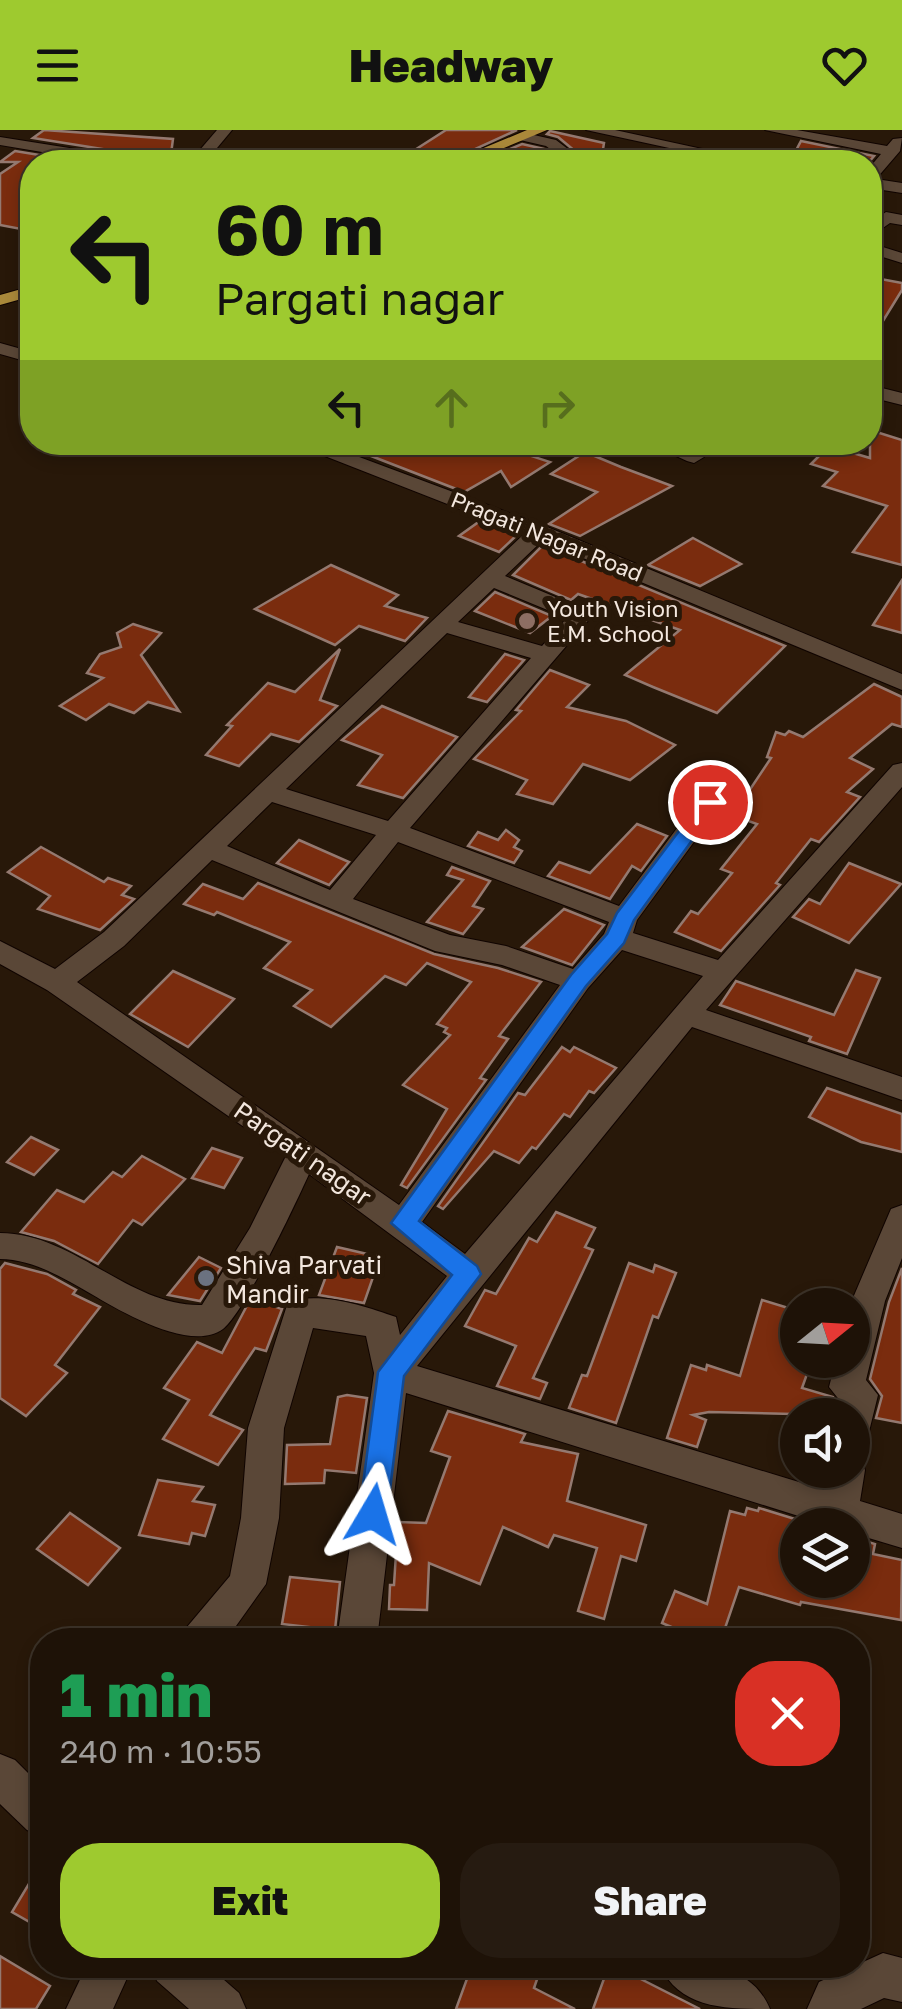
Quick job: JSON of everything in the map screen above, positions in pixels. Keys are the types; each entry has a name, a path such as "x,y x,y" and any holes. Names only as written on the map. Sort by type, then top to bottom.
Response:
{"main road":[{"path":"489,150 533,133"}],"street":[{"path":"207,150 225,130"},
{"path":"593,130 694,150"},
{"path":"772,130 899,143"},
{"path":"533,133 561,150"},
{"path":"0,141 54,150"},
{"path":"882,165 899,143"},
{"name":"Pragati Nagar Road","path":"334,455 539,532 902,683"},
{"path":"689,455 694,457"},
{"path":"56,983 114,939 539,532"},
{"path":"335,904 393,831 581,616 490,578"},
{"path":"440,624 546,655"},
{"path":"391,1372 686,1014 902,771"},
{"path":"265,791 393,831 726,973"},
{"path":"404,1223 710,802"},
{"path":"207,848 335,904 445,944 506,956 578,981"},
{"name":"Pargati nagar","path":"0,951 56,983 302,1152 404,1223 468,1274"},
{"path":"686,1014 902,1089"},
{"path":"0,1246 20,1246 177,1320 211,1319 265,1234 302,1152"},
{"path":"859,1398 847,1387 868,1301 902,1218"},
{"path":"211,1628 247,1584 260,1518 266,1428 300,1312 348,1317 384,1327 382,1341 391,1372 359,1628"},
{"path":"391,1372 837,1508"},
{"path":"870,1520 902,1532"},
{"path":"0,1776 30,1804"},
{"path":"830,2009 835,1998 884,1975 902,1980"},
{"path":"88,2009 104,1978"},
{"path":"188,1978 223,2009"},
{"path":"701,1978 747,2009"}],"building":[{"path":"44,130 173,139 172,150 108,150 33,138"},
{"path":"446,130 517,130 473,150 415,150"},
{"path":"550,131 604,143 603,150 574,150 558,137 547,134"},
{"path":"801,141 845,150 796,150"},
{"path":"522,144 545,150 508,150"},
{"path":"20,152 20,229 0,225 0,174 18,162 0,162"},
{"path":"882,279 902,283 902,290 882,322"},
{"path":"882,434 902,440 902,565 853,552 887,506 823,486 837,472 811,464 820,455 882,455"},
{"path":"369,455 529,455 550,462 511,487 501,471 464,492"},
{"path":"580,455 592,455 672,486 580,536 549,524 597,492 551,474"},
{"path":"480,521 517,535 499,552 459,536"},
{"path":"693,538 741,564 700,586 648,565"},
{"path":"543,545 785,646 717,713 653,687 625,675 680,630 578,594 571,600 513,575"},
{"path":"331,565 398,595 385,606 427,618 405,641 359,626 335,645 255,609"},
{"path":"902,580 902,633 873,625"},
{"path":"495,592 552,616 530,633 475,611"},
{"path":"133,624 161,633 141,655 179,711 148,702 134,713 109,704 86,720 60,706 103,678 87,673 100,654 121,647 117,633"},
{"path":"340,649 320,700 337,706 299,742 271,734 239,766 206,755 232,726 227,725 268,683 295,692"},
{"path":"505,654 524,660 487,702 469,697"},
{"path":"550,670 589,685 567,707 626,721 675,745 630,780 583,764 553,804 517,794 527,780 474,759 521,711 516,710"},
{"path":"874,684 902,697 902,727 892,724 850,758 873,769 847,792 860,797 819,842 811,839 776,883 780,885 721,951 675,932 691,911 698,914 732,873 721,869 757,824 721,811 727,802 722,794 700,793 709,783 745,797 771,758 767,757 776,732 785,735 789,731 803,737"},
{"path":"382,706 457,737 403,798 358,785 382,755 342,740"},
{"path":"637,824 667,836 641,871 632,866 610,899 548,876 559,862 590,873"},
{"path":"506,830 519,840 514,847 522,851 514,863 468,846 478,832 498,840"},
{"path":"299,840 349,862 329,885 277,863"},
{"path":"41,847 104,882 108,878 131,886 122,895 134,899 100,930 38,909 50,896 8,872"},
{"path":"849,863 901,884 849,943 793,917 809,899 820,904"},
{"path":"452,867 490,881 473,906 483,909 463,934 427,922 463,880 447,875"},
{"path":"258,883 434,954 541,982 499,1036 508,1039 480,1078 486,1080 407,1188 401,1185 447,1109 403,1085 450,1035 444,1032 447,1028 437,1024 471,982 427,963 406,985 385,976 331,1027 294,1006 312,990 264,968 290,942 217,912 214,915 184,904 203,884 243,899"},
{"path":"564,909 604,925 572,965 522,947"},
{"path":"856,970 880,978 847,1054 720,1005 736,981 834,1015"},
{"path":"173,971 234,999 188,1047 130,1014"},
{"path":"562,1047 570,1052 574,1047 616,1068 594,1093 589,1091 570,1117 564,1114 536,1149 532,1147 519,1163 494,1151 443,1209 438,1206 518,1093 525,1095"},
{"path":"827,1088 902,1114 902,1152 861,1142 809,1117"},
{"path":"31,1137 58,1150 34,1175 7,1162"},
{"path":"212,1148 242,1158 224,1188 192,1178"},
{"path":"142,1156 185,1179 142,1225 133,1220 98,1264 54,1241 21,1232 57,1190 84,1202 113,1172 122,1177"},
{"path":"556,1212 595,1228 585,1247 593,1250 533,1378 547,1383 540,1399 497,1386 516,1346 465,1326 485,1290 496,1294 529,1238 537,1242"},
{"path":"337,1247 380,1257 364,1303 319,1295"},
{"path":"199,1257 221,1268 200,1301 168,1295"},
{"path":"5,1263 47,1274 76,1290 73,1294 100,1307 55,1365 67,1373 26,1416 0,1398 0,1269"},
{"path":"629,1263 653,1272 655,1265 676,1273 658,1318 653,1316 616,1423 569,1408 582,1375 587,1376"},
{"path":"902,1268 902,1423 876,1418 882,1396 870,1379 889,1302"},
{"path":"251,1298 282,1309 266,1351 255,1348 210,1415 243,1430 218,1465 163,1439 189,1400 164,1388 197,1342 222,1353"},
{"path":"762,1300 780,1306 780,1378 806,1378 802,1388 834,1398 780,1398 780,1414 693,1415 706,1420 697,1447 667,1438 691,1365 706,1370 707,1365 740,1376"},
{"path":"338,1397 367,1398 356,1473 325,1470 324,1483 285,1484 287,1445 330,1444"},
{"path":"448,1411 525,1434 521,1442 578,1454 567,1501 646,1525 636,1561 621,1556 604,1619 578,1611 597,1548 554,1535 548,1547 503,1527 480,1584 429,1563 427,1610 389,1609 398,1522 426,1523 450,1457 431,1451"},
{"path":"158,1480 203,1487 193,1501 215,1505 205,1536 192,1533 189,1544 139,1535"},
{"path":"747,1508 759,1508 780,1514 780,1598 870,1598 870,1542 875,1544 873,1554 902,1560 901,1620 801,1602 800,1605 739,1587 725,1628 674,1628 662,1623 675,1591 707,1604 730,1511 745,1515"},
{"path":"70,1513 120,1548 88,1585 37,1549"},
{"path":"290,1577 340,1582 335,1628 282,1624"},
{"path":"30,1882 30,1922 12,1912"},
{"path":"0,1956 30,1974 30,1978 50,1986 36,2009 0,2009"},
{"path":"467,1978 537,1978 534,1988 575,2009 456,2009"},
{"path":"604,1978 639,1978 700,2009 593,2009"}],"place":[{"name":"Youth Vision E.M. School","path":"527,621"},
{"name":"Shiva Parvati Mandir","path":"206,1278"}],"route":[{"path":"373,1514 391,1372 468,1274 404,1223 578,981 616,938 624,918 710,802"}]}
